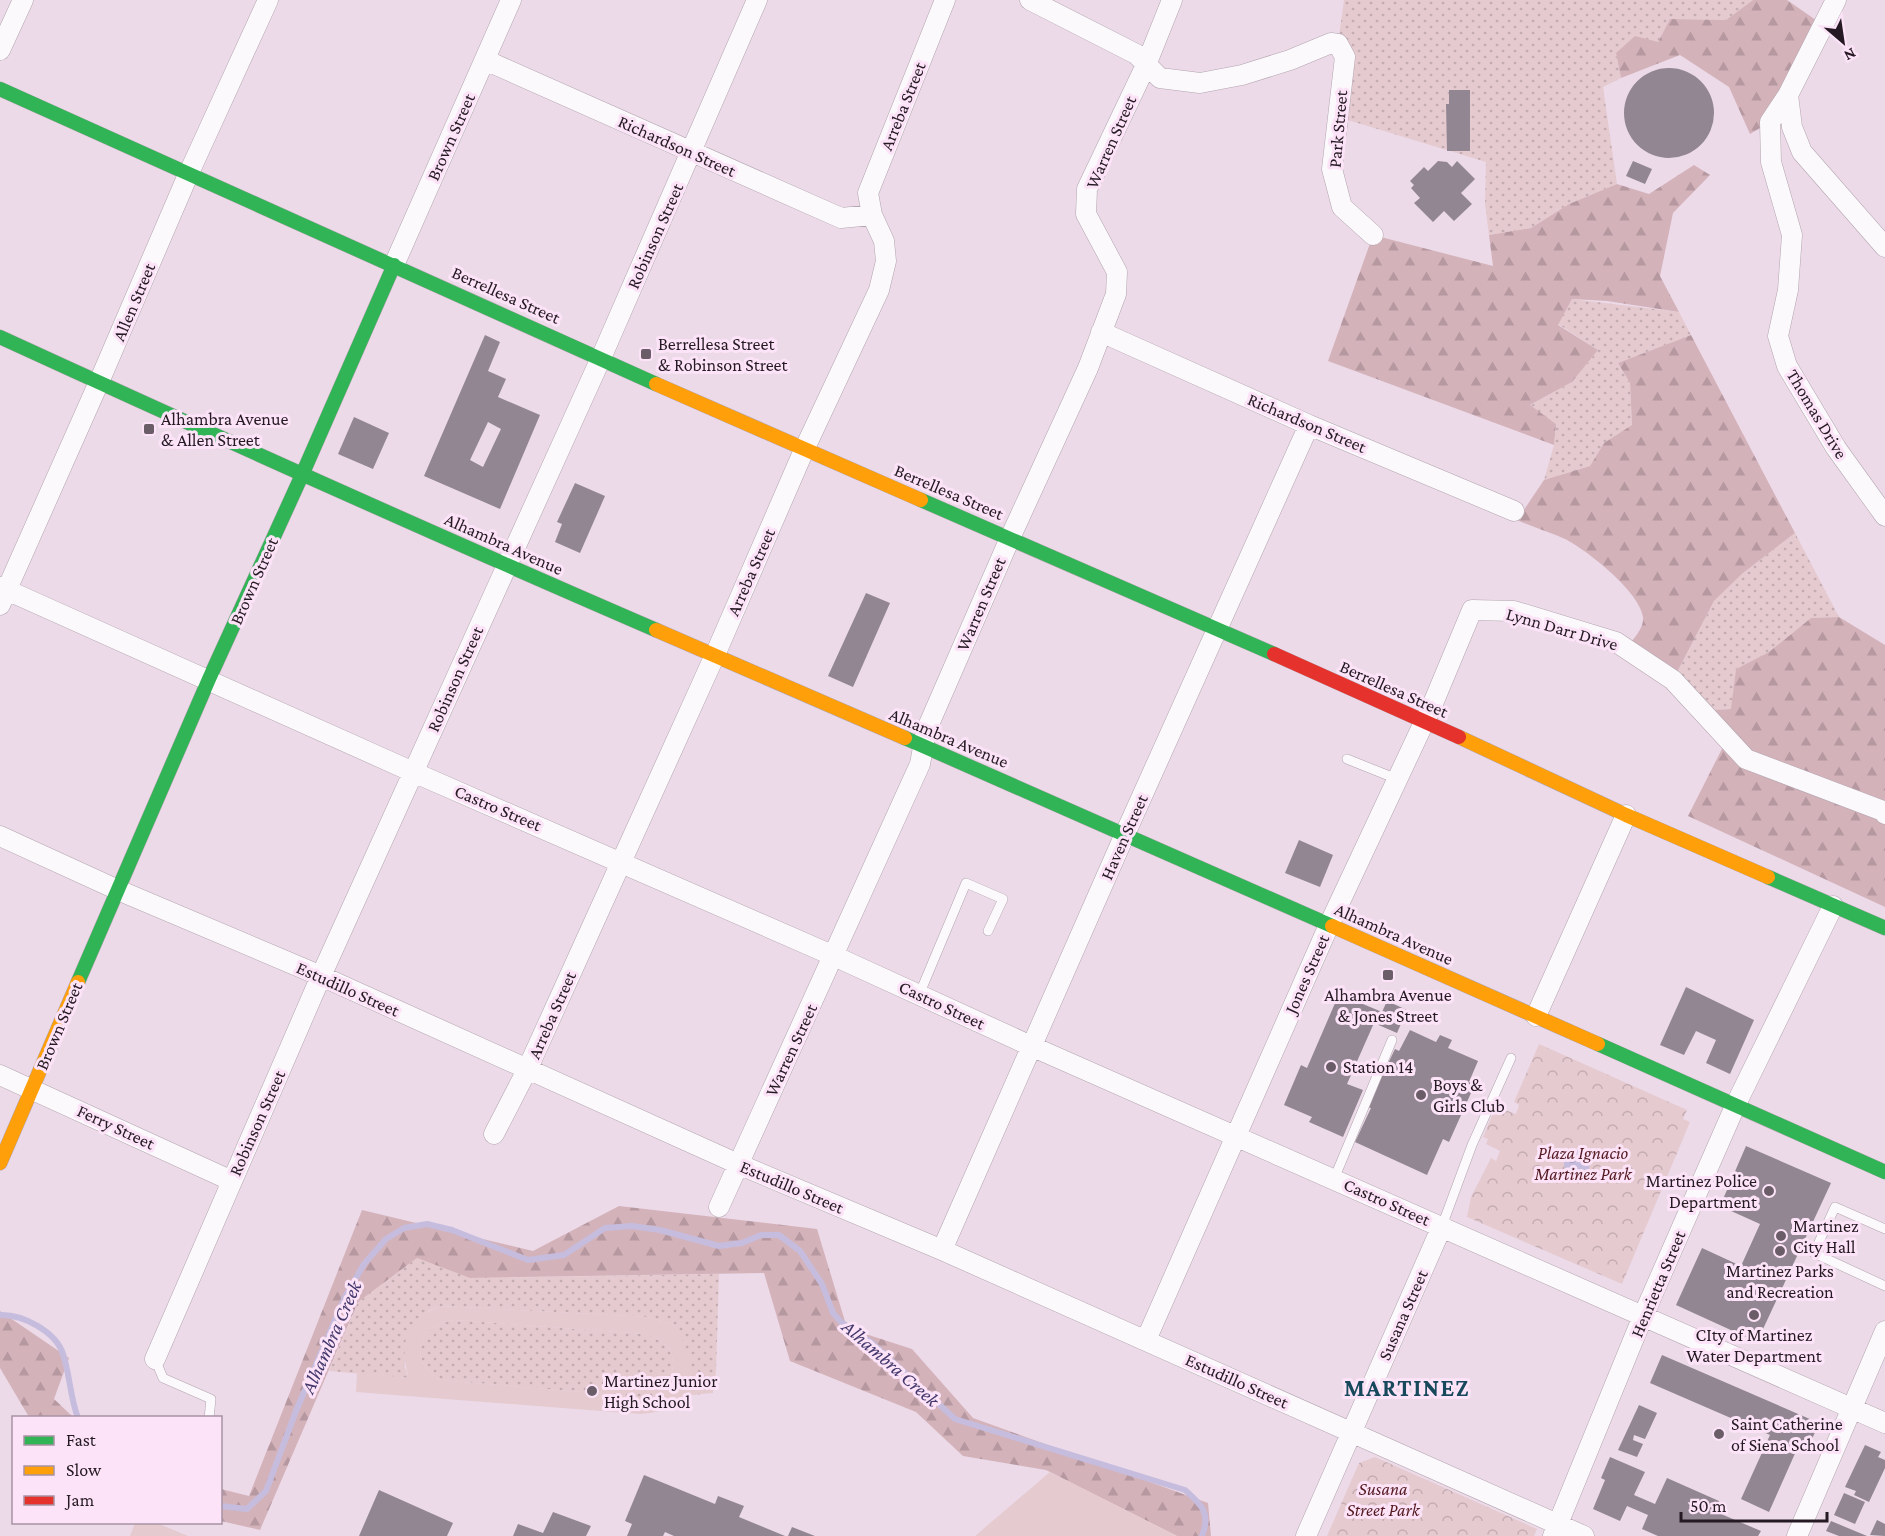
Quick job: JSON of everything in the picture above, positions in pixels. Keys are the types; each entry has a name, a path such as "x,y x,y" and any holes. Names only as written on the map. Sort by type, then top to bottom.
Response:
{"main road":[{"name":"Berrellesa Street","path":"0,89 804,450 1425,721 1626,815 1885,928"},
{"name":"Brown Street","path":"0,1163 210,679 394,266"},
{"name":"Alhambra Avenue","path":"0,337 302,475 1125,834 1885,1172"}],"street":[{"path":"0,50 23,0"},
{"name":"Allen Street","path":"2,594 99,382 188,175 268,0"},
{"name":"Brown Street","path":"394,266 511,0"},
{"name":"Robinson Street","path":"155,1359 321,976 602,358 757,0"},
{"name":"Arreba Street","path":"494,1134 527,1070 715,655 804,450 879,290 886,261 884,241 872,215 868,193 945,0"},
{"path":"1030,0 1136,54 1146,65"},
{"name":"Warren Street","path":"719,1207 920,764 926,730 1088,368 1116,294 1117,272 1086,214 1087,189 1146,65 1172,0"},
{"name":"Thomas Drive","path":"1836,0 1788,95 1770,122 1771,162 1792,234 1788,290 1778,336 1786,366 1836,448 1885,514"},
{"name":"Park Street","path":"1146,65 1160,78 1200,83 1242,75 1290,60 1331,43 1338,44 1345,57 1332,169 1342,207 1373,236"},
{"name":"Richardson Street","path":"485,60 841,219 872,215"},
{"path":"1788,95 1792,127 1802,152 1885,247"},
{"name":"Richardson Street","path":"1101,332 1309,425 1514,511"},
{"name":"Haven Street","path":"942,1250 1125,834 1309,425"},
{"name":"Castro Street","path":"2,594 210,679 413,772 834,956 1031,1046 1885,1423"},
{"name":"Jones Street","path":"1146,1340 1329,925 1425,721 1472,610"},
{"name":"Lynn Darr Drive","path":"1472,610 1514,611 1616,642 1673,680 1746,759 1885,814"},
{"path":"1536,1016 1626,815"},
{"name":"Estudillo Street","path":"0,836 118,891 321,976 738,1164 942,1250 1146,1340 1351,1433 1556,1530 1584,1536"},
{"name":"Henrietta Street","path":"1556,1530 1643,1316 1736,1104 1833,906"},
{"name":"Ferry Street","path":"0,1075 232,1181"},
{"name":"Susana Street","path":"1306,1536 1442,1226"},
{"path":"1797,1536 1885,1330"}],"lane":[{"path":"1347,759 1397,779"},
{"path":"920,995 966,883 1003,899 988,931"},
{"path":"1334,1179 1392,1040"},
{"path":"1442,1226 1472,1145 1511,1058"},
{"path":"1885,1229 1834,1207 1814,1253 1885,1286"},
{"path":"155,1359 164,1378 211,1399 208,1416"}],"green space":[{"path":"1344,0 1753,0 1726,20 1670,19 1658,42 1616,53 1621,78 1603,87 1617,184 1569,204 1531,228 1489,235 1485,204 1486,162 1338,117 1338,44"},
{"path":"1753,0 1787,0 1823,25 1770,122 1750,134 1729,87 1680,55 1621,78 1616,53 1635,36 1658,42 1670,19 1726,20"},
{"path":"1694,165 1710,175 1673,213 1660,276 1679,312 1607,301 1572,299 1558,325 1598,350 1572,382 1530,405 1556,424 1554,445 1328,361 1373,235 1493,266 1489,235 1531,228 1569,204 1617,184 1649,194"},
{"path":"1572,299 1679,312 1691,335 1618,363 1630,383 1632,426 1604,443 1590,466 1544,480 1554,445 1556,424 1529,406 1572,382 1598,350 1558,324"},
{"path":"1691,335 1795,533 1743,573 1714,601 1673,680 1631,642 1641,627 1643,617 1640,607 1623,584 1575,544 1517,520 1544,480 1590,466 1604,443 1632,425 1630,383 1618,363"},
{"path":"1795,533 1839,617 1811,618 1769,652 1736,669 1732,709 1702,711 1673,680 1714,601 1743,573"},
{"path":"1839,617 1885,645 1885,907 1688,816 1727,739 1702,711 1731,709 1736,669 1769,652 1811,618"},
{"name":"Plaza Ignacio Martinez Park","path":"1539,1044 1687,1110 1683,1119 1690,1122 1622,1284 1467,1217 1471,1197 1491,1158 1496,1161 1500,1151 1486,1144 1488,1139 1483,1137 1494,1111 1500,1114 1502,1109 1516,1114 1519,1105 1514,1102"},
{"path":"619,1206 817,1229 847,1328 912,1349 973,1418 1208,1503 1211,1536 1177,1536 1046,1470 963,1456 916,1412 790,1361 764,1273 470,1278 417,1258 358,1302 260,1530 222,1521 222,1489 249,1496 362,1210 533,1251"},
{"path":"417,1258 471,1278 719,1274 716,1372 713,1393 692,1395 669,1408 656,1412 675,1400 689,1356 674,1325 648,1317 440,1306 430,1310 419,1319 404,1365 409,1378 329,1371 358,1302"},
{"path":"440,1306 648,1317 674,1325 689,1356 689,1373 678,1395 672,1401 658,1411 640,1414 356,1392 357,1373 409,1378 404,1355 405,1344 412,1326 428,1312","holes":["455,1320 646,1334 667,1346 671,1352 673,1366 669,1380 661,1391 655,1395 640,1397 441,1380 430,1372 420,1354 424,1336 432,1328"]},
{"path":"0,1311 69,1358 54,1399 72,1416 28,1416 0,1368"},
{"path":"455,1320 646,1334 662,1342 671,1352 672,1373 661,1391 653,1396 640,1397 441,1380 423,1363 420,1354 421,1344 424,1336 432,1328"},
{"name":"Susana Street Park","path":"1375,1457 1537,1529 1534,1536 1327,1536 1359,1463"},
{"path":"1050,1472 1177,1536 975,1536"},
{"path":"135,1524 159,1524 188,1536 130,1536"}],"water":[{"path":"1574,1150 1583,1150 1590,1160 1589,1169 1583,1174 1571,1176 1564,1166 1564,1156"}],"building":[{"path":"1669,68 1686,71 1701,81 1711,96 1714,113 1711,130 1701,145 1686,155 1669,158 1652,155 1637,145 1627,130 1624,113 1627,96 1637,81 1652,71"},
{"path":"1449,90 1470,90 1470,151 1447,151 1446,104 1449,104"},
{"path":"1438,161 1447,162 1452,167 1457,161 1475,179 1461,193 1472,204 1454,221 1444,211 1433,222 1414,203 1420,198 1411,188 1414,185 1410,181 1424,167 1428,171"},
{"path":"1633,161 1652,169 1645,184 1626,176"},
{"path":"485,335 500,342 488,371 506,379 498,397 540,415 500,509 424,476","holes":["488,422 501,429 483,467 470,460"]},
{"path":"354,417 389,433 373,469 338,454"},
{"path":"575,483 605,496 580,553 555,542 562,524 557,522"},
{"path":"866,593 890,603 853,687 828,676"},
{"path":"1299,840 1333,855 1320,887 1285,873"},
{"path":"1686,987 1754,1020 1730,1074 1706,1063 1716,1040 1696,1031 1684,1055 1660,1045"},
{"name":"Station 14","path":"1339,994 1382,1012 1387,1001 1407,1010 1397,1033 1374,1023 1347,1084 1363,1090 1343,1137 1309,1122 1312,1117 1284,1105 1301,1065 1307,1068"},
{"name":"Boys & Girls Club","path":"1410,1030 1436,1042 1440,1035 1452,1040 1448,1048 1478,1061 1469,1082 1475,1084 1449,1142 1443,1139 1427,1175 1355,1142 1371,1108 1367,1107 1395,1049 1399,1051"},
{"name":"Martinez City Hall","path":"1746,1146 1831,1183 1757,1342 1676,1305 1702,1248 1741,1266 1760,1224 1720,1206"},
{"path":"1662,1355 1819,1423 1806,1453 1797,1449 1769,1512 1741,1499 1770,1435 1650,1383"},
{"path":"1639,1405 1657,1413 1645,1439 1634,1435 1633,1440 1643,1444 1637,1457 1618,1450"},
{"path":"1865,1445 1881,1452 1878,1457 1885,1460 1885,1468 1869,1502 1854,1495 1856,1491 1845,1487"},
{"path":"1610,1457 1645,1472 1634,1495 1655,1504 1667,1478 1719,1501 1714,1511 1761,1531 1758,1536 1658,1536 1642,1529 1648,1515 1627,1506 1620,1521 1593,1509 1605,1480 1601,1478"},
{"path":"644,1475 715,1504 718,1496 744,1506 739,1517 785,1536 674,1536 665,1532 663,1536 627,1536 632,1524 625,1521"},
{"path":"379,1490 453,1523 447,1536 359,1536"},
{"path":"1844,1493 1865,1502 1855,1524 1834,1515"},
{"path":"553,1512 591,1526 586,1536 513,1536 518,1524 543,1533"},
{"path":"1877,1520 1885,1524 1885,1536 1870,1535"},
{"path":"1831,1521 1867,1536 1839,1536 1826,1531"},
{"path":"792,1527 815,1536 788,1536"}],"waterway":[{"name":"Alhambra Creek","path":"222,1506 247,1509 266,1491 296,1411 345,1297 364,1264 386,1239 404,1228 427,1224 452,1230 528,1260 564,1255 605,1228 632,1226 660,1230 719,1246 742,1243 761,1235 779,1235 800,1251 822,1284 833,1313 841,1322 871,1342 955,1419 1185,1490 1196,1500 1205,1515 1206,1521 1202,1536"},
{"name":"Alhambra Creek","path":"0,1315 9,1315 28,1321 53,1338 63,1354 77,1416"}],"traffic: fast":[{"path":"0,89 656,384"},
{"path":"78,982 209,679 394,265"},
{"path":"0,337 656,630"},
{"path":"921,500 1274,654"},
{"path":"905,738 1332,926"},
{"path":"1768,877 1885,928"},
{"path":"1598,1044 1885,1172"}],"traffic: slow":[{"path":"656,384 921,500"},
{"path":"656,630 905,738"},
{"path":"1459,737 1626,815 1768,877"},
{"path":"1332,926 1598,1044"},
{"path":"0,1163 78,982"}],"traffic: jam":[{"path":"1274,654 1459,737"}],"place":[{"name":"Berrellesa Street & Robinson Street","path":"646,354"},
{"name":"Alhambra Avenue & Allen Street","path":"149,429"},
{"name":"Alhambra Avenue & Jones Street","path":"1388,975"},
{"name":"Station 14","path":"1331,1067"},
{"name":"Boys & Girls Club","path":"1421,1095"},
{"name":"Martinez Police Department","path":"1769,1191"},
{"name":"Martinez City Hall","path":"1781,1236"},
{"name":"Martinez Parks and Recreation","path":"1780,1251"},
{"name":"CIty of Martinez Water Department","path":"1754,1315"},
{"name":"Martinez Junior High School","path":"592,1391"},
{"name":"Saint Catherine of Siena School","path":"1719,1434"}],"district":[{"name":"MARTINEZ","path":"1407,1387"}]}
